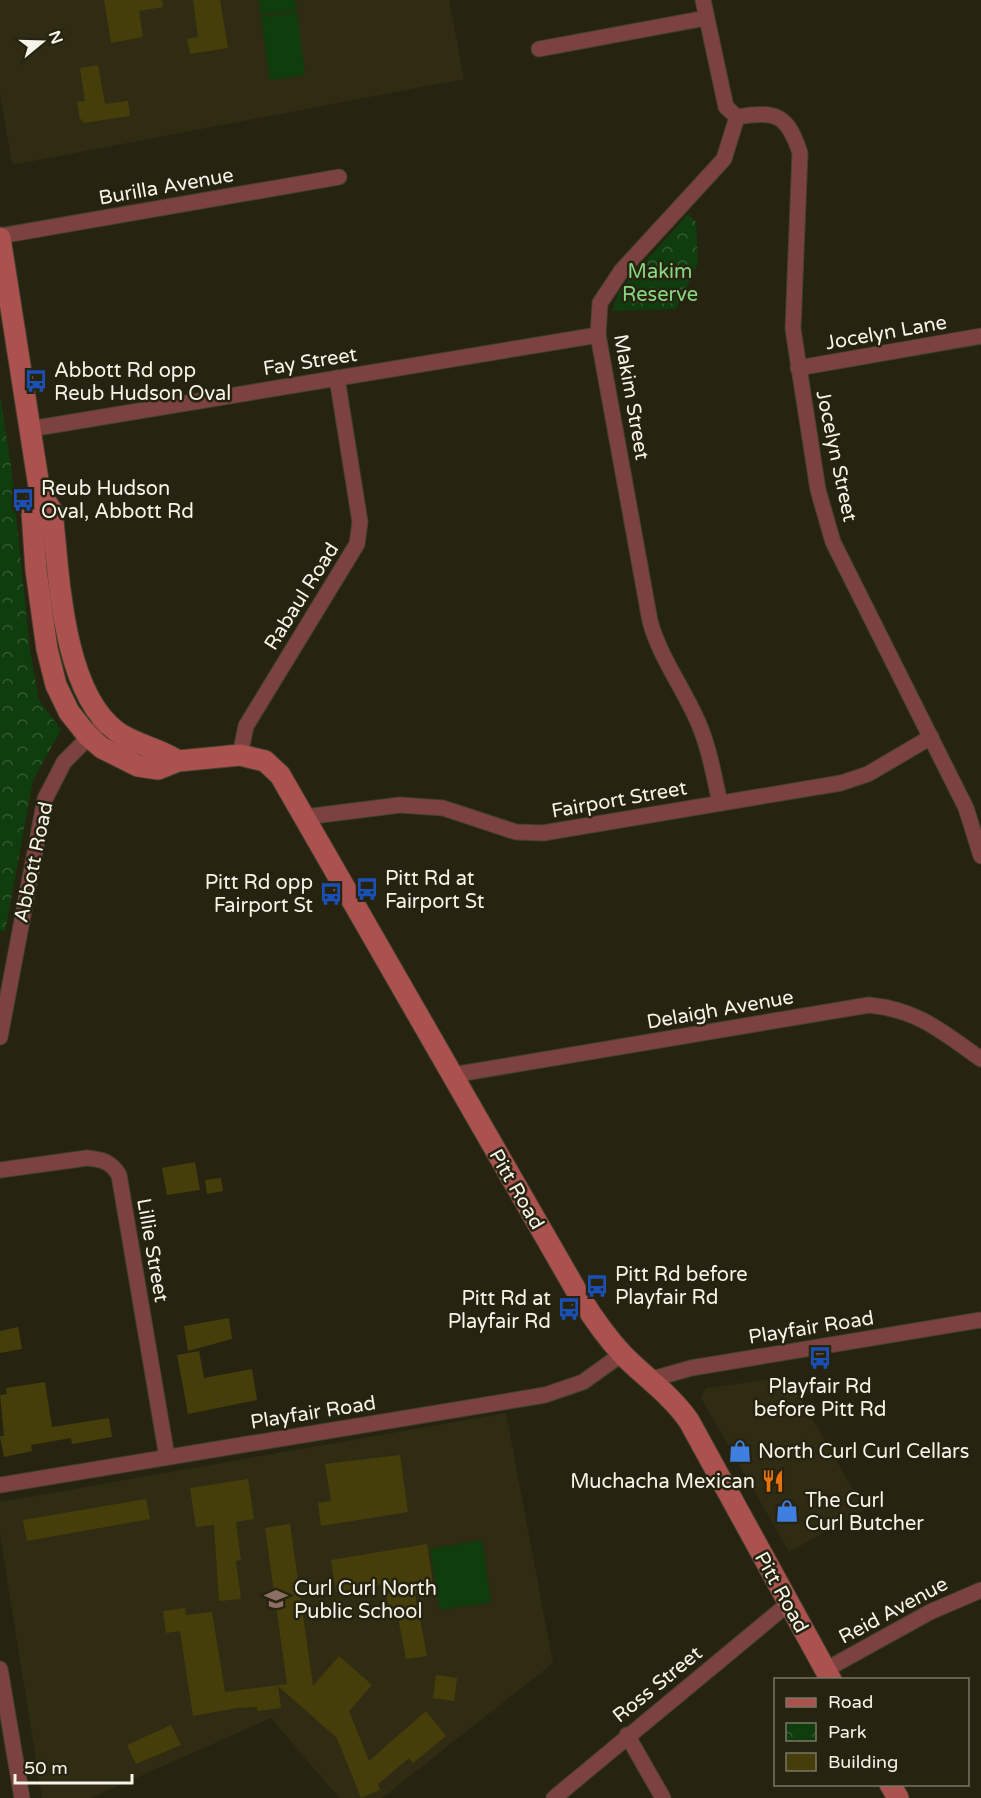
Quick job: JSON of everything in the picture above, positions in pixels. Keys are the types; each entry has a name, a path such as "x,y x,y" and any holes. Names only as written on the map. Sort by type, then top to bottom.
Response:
{"main road":[{"path":"0,237 40,493 52,511 70,645 78,677 89,699 117,731 161,749 178,761"},
{"path":"40,493 32,512 36,570 47,649 56,685 69,712 88,736"},
{"name":"Pitt Road","path":"88,736 102,748 138,766 158,769 178,761 240,755 257,758 272,766 305,817 580,1297 596,1323 622,1354 674,1400 689,1421 828,1675"}],"street":[{"path":"703,0 726,106 737,117"},
{"path":"540,49 706,18"},
{"name":"Jocelyn Street","path":"737,117 762,113 779,117 793,130 800,153 793,329 818,490 833,542 966,808 981,856"},
{"name":"Makim Street","path":"720,803 706,741 697,719 657,646 650,621 598,334 600,303 622,270 724,159 737,117"},
{"name":"Burilla Avenue","path":"0,237 339,177"},
{"name":"Fay Street","path":"30,429 598,334"},
{"name":"Jocelyn Lane","path":"798,368 981,336"},
{"name":"Rabaul Road","path":"240,755 246,726 357,544 360,522 337,378"},
{"name":"Abbott Road","path":"0,1037 45,799 64,762 88,736 106,721"},
{"name":"Fairport Street","path":"305,817 400,805 432,807 443,808 516,832 543,833 841,783 868,774 931,738"},
{"name":"Delaigh Avenue","path":"452,1075 869,1005 894,1007 920,1017 981,1059"},
{"name":"Lillie Street","path":"0,1170 87,1158 100,1159 113,1165 119,1174 166,1457"},
{"name":"Playfair Road","path":"649,1380 691,1368 981,1320"},
{"name":"Playfair Road","path":"0,1485 545,1395 583,1382 622,1354"},
{"name":"Reid Avenue","path":"828,1675 930,1612 981,1590"},
{"name":"Ross Street","path":"554,1798 627,1735 788,1604"},
{"path":"0,1668 22,1798"},
{"path":"627,1735 663,1798"}],"shaded area":[{"path":"0,0 449,0 464,79 12,165 0,94"},
{"path":"788,1377 865,1510 789,1552 701,1398 706,1388"},
{"name":"Curl Curl North Public School","path":"506,1413 553,1663 382,1798 339,1798 271,1718 91,1798 42,1798 0,1535 0,1502"}],"green space":[{"path":"259,0 295,0 297,10 261,15"},
{"path":"297,12 305,75 270,80 261,17"},
{"name":"Makim Reserve","path":"688,214 696,222 698,263 676,309 612,311 619,291"},
{"path":"0,395 11,466 30,650 39,700 61,730 33,780 5,932 0,930"},
{"path":"482,1540 491,1602 440,1610 430,1549"}],"building":[{"path":"104,0 162,0 163,7 139,11 143,37 111,43"},
{"path":"193,0 220,0 228,48 190,54 187,39 198,37"},
{"path":"98,65 105,104 128,101 130,116 83,123 83,119 80,120 77,102 85,101 80,68"},
{"path":"195,1162 200,1190 167,1195 162,1168"},
{"path":"221,1178 223,1191 207,1194 205,1180"},
{"path":"229,1318 232,1339 188,1351 184,1326"},
{"path":"18,1327 22,1349 0,1353 0,1331"},
{"path":"199,1351 204,1378 252,1369 257,1400 188,1414 177,1355"},
{"path":"45,1382 52,1427 109,1418 112,1437 72,1444 71,1438 31,1445 32,1451 4,1457 0,1436 4,1436 0,1395 7,1394 6,1388"},
{"path":"400,1455 408,1512 321,1526 318,1503 331,1501 325,1464"},
{"path":"248,1479 254,1519 236,1522 241,1560 236,1561 241,1599 219,1601 214,1525 196,1527 190,1488"},
{"path":"146,1499 150,1519 27,1541 23,1520"},
{"path":"290,1524 313,1686 339,1656 372,1685 349,1711 369,1761 426,1711 446,1736 413,1763 409,1758 378,1784 380,1790 361,1798 337,1738 278,1686 281,1708 257,1711 257,1707 237,1708 193,1716 180,1631 166,1633 163,1611 185,1608 186,1615 212,1612 225,1692 287,1684 265,1528"},
{"path":"427,1544 434,1591 415,1594 427,1656 406,1659 396,1607 389,1608 384,1584 336,1592 331,1560"},
{"path":"436,1675 457,1678 454,1701 433,1698"},
{"path":"171,1725 181,1745 136,1764 127,1745"}],"place":[{"name":"Abbott Rd opp Reub Hudson Oval","path":"36,381"},
{"name":"Reub Hudson Oval, Abbott Rd","path":"23,500"},
{"name":"Pitt Rd at Fairport St","path":"367,889"},
{"name":"Pitt Rd opp Fairport St","path":"331,894"},
{"name":"Pitt Rd before Playfair Rd","path":"597,1286"},
{"name":"Pitt Rd at Playfair Rd","path":"569,1309"},
{"name":"Playfair Rd before Pitt Rd","path":"820,1358"},
{"name":"North Curl Curl Cellars","path":"740,1451"},
{"name":"Muchacha Mexican","path":"773,1481"},
{"name":"The Curl Curl Butcher","path":"787,1511"},
{"name":"Curl Curl North Public School","path":"276,1599"}]}
